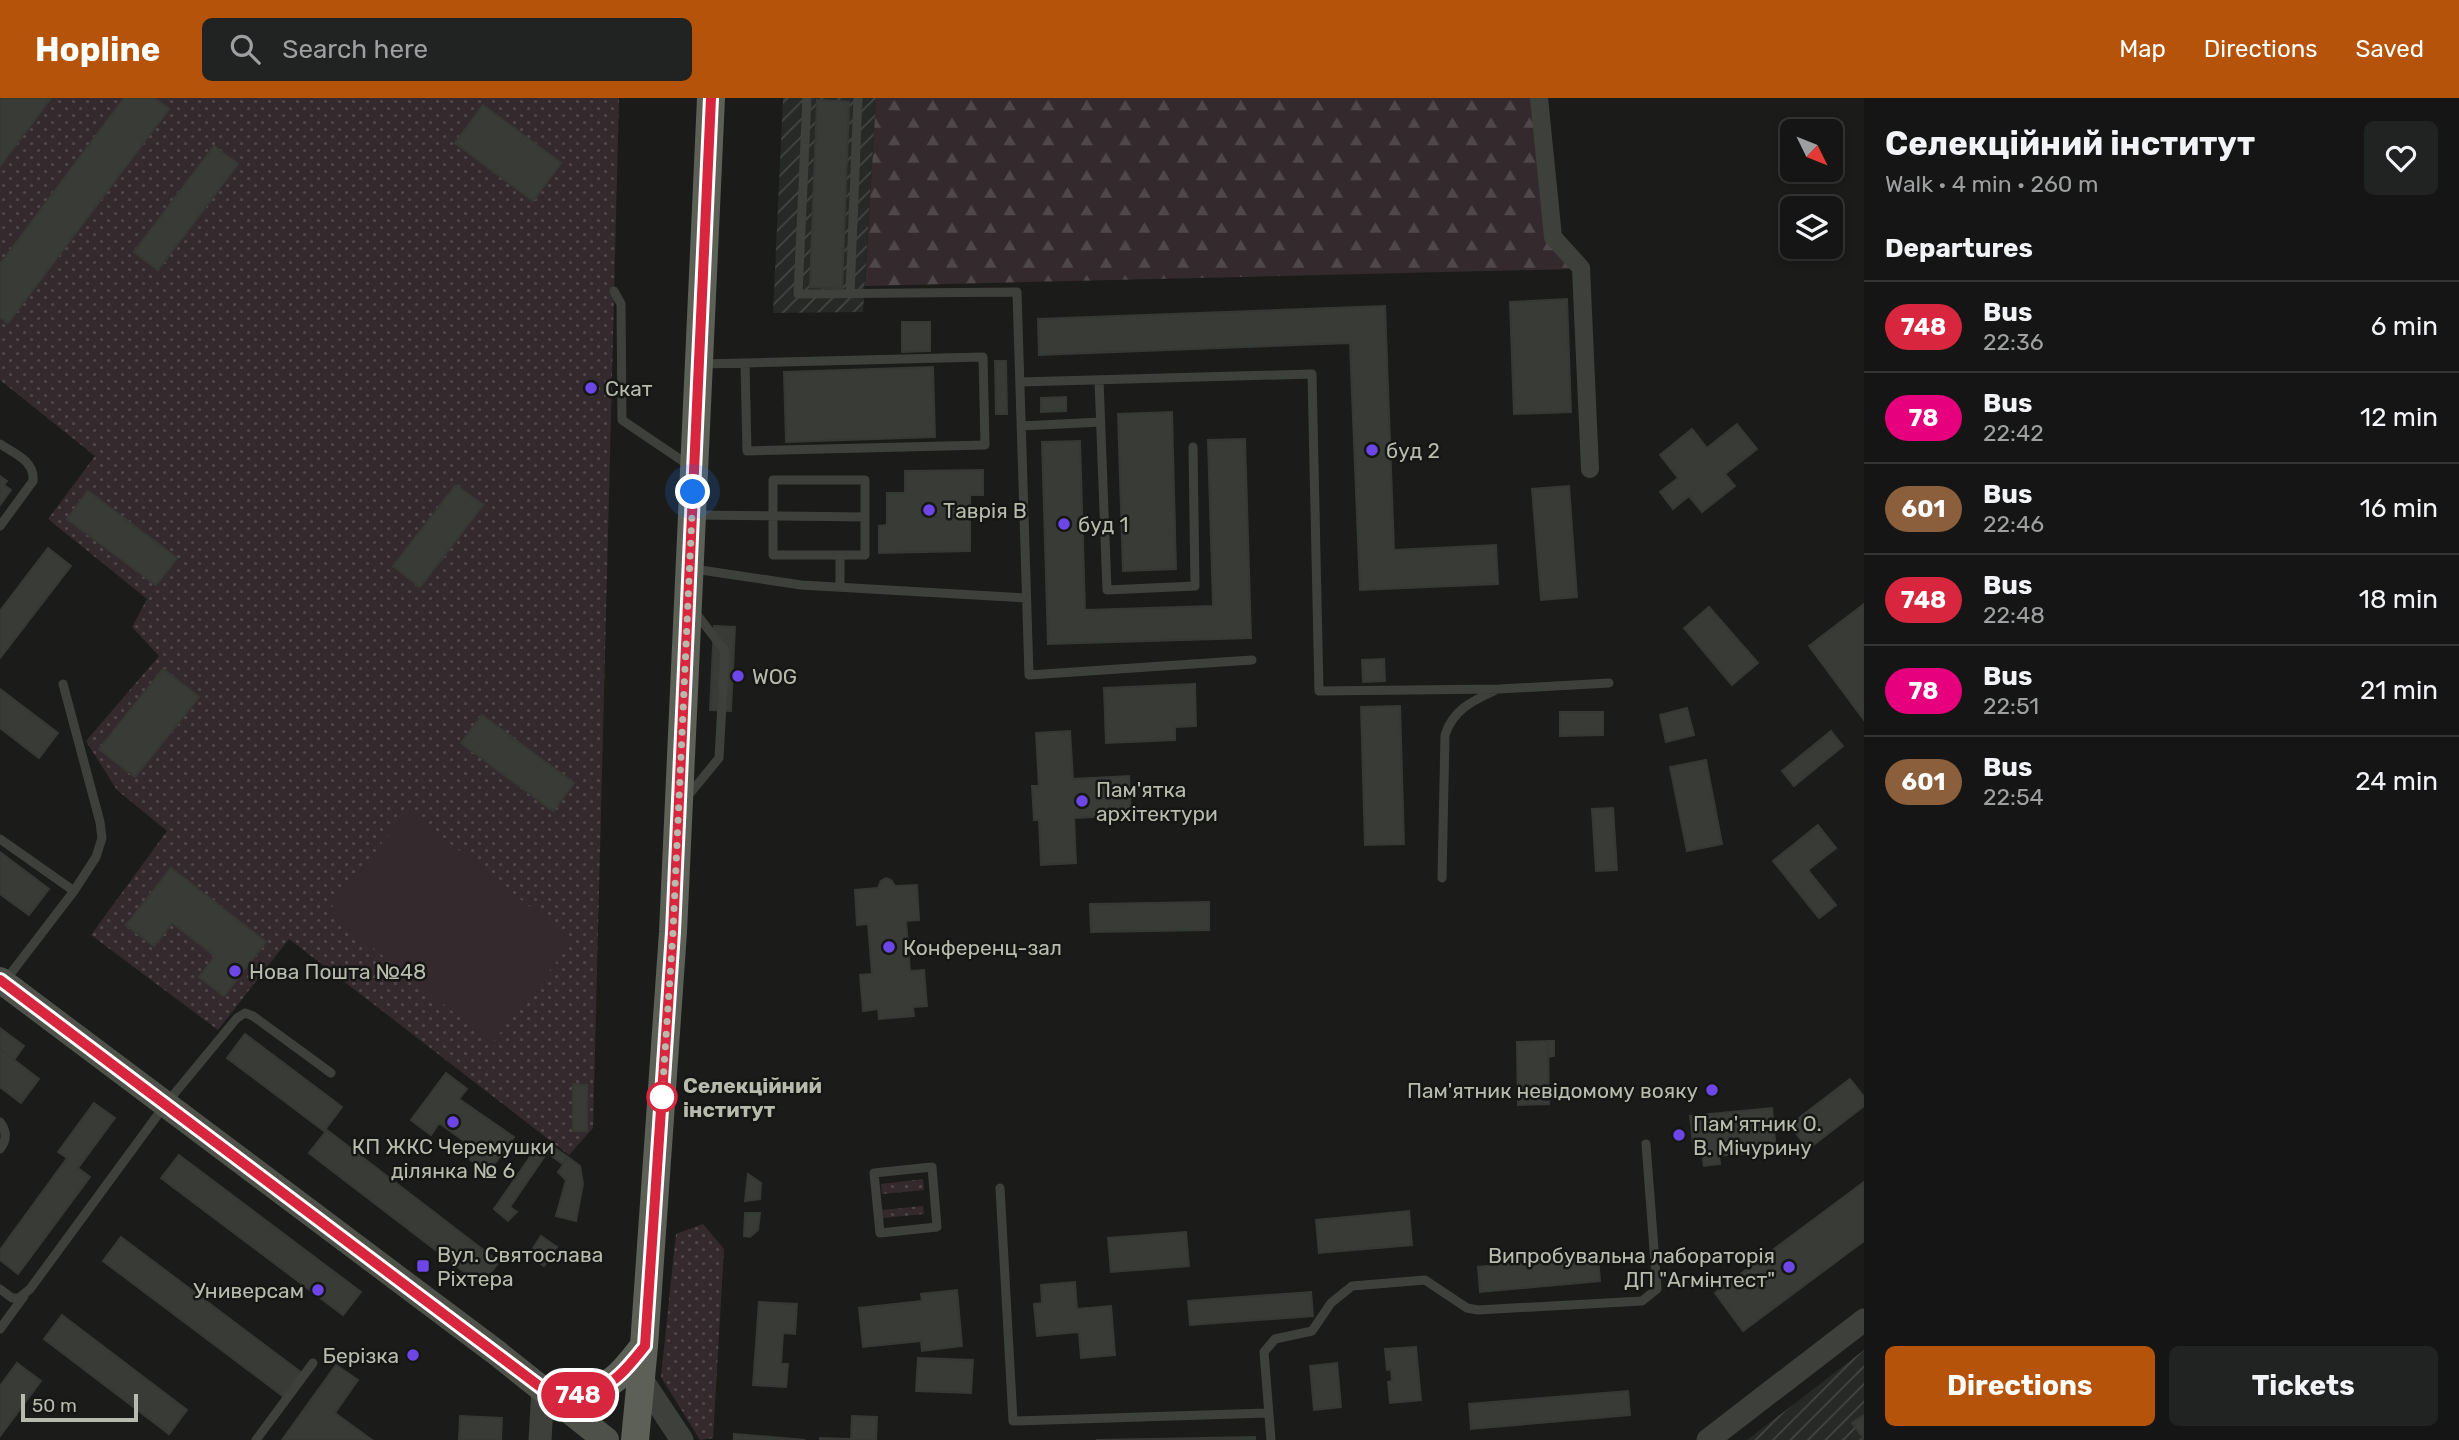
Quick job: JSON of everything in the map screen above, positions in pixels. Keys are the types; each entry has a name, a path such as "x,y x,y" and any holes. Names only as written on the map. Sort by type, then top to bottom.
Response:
{"main road":[{"path":"635,1440 645,1346 673,932 711,98"},
{"path":"2,981 549,1394 606,1440"},
{"path":"549,1394 601,1390 625,1371 645,1346"}],"street":[{"path":"1539,98 1553,237 1581,268 1590,469"},
{"path":"1708,1440 1864,1320"},
{"path":"641,1378 682,1440"},
{"path":"540,1440 549,1394"}],"lane":[{"path":"807,98 798,294 1017,292 1029,675 1252,660"},
{"path":"850,294 858,98"},
{"path":"614,291 621,304 622,420 694,469"},
{"path":"699,364 983,357 985,445 747,451 745,363"},
{"path":"1020,382 1312,374 1319,691 1609,683"},
{"path":"1099,380 1107,590 1195,586 1194,447"},
{"path":"1021,426 1101,422"},
{"path":"0,444 27,461 34,473 33,481 0,526"},
{"path":"774,480 865,480 865,517 865,555 773,555 774,480"},
{"path":"692,515 865,517"},
{"path":"840,555 840,587"},
{"path":"690,568 801,585 1026,598"},
{"path":"679,806 719,758 725,651 688,602"},
{"path":"2,981 74,891 96,858 102,838 63,684"},
{"path":"1442,878 1445,735 1448,724 1468,704 1499,688"},
{"path":"0,839 74,891"},
{"path":"0,1329 165,1105 237,1018 245,1013 253,1016 331,1073"},
{"path":"0,1122 6,1136 0,1149"},
{"path":"1271,1440 1264,1352 1275,1339 1312,1331 1331,1303 1352,1286 1424,1280 1467,1308 1478,1310 1642,1301 1652,1295 1657,1289 1646,1144"},
{"path":"932,1167 937,1227 880,1233 874,1173 932,1167"},
{"path":"1000,1188 1013,1420 1267,1413"},
{"path":"0,1289 12,1298 25,1295"},
{"path":"256,1440 313,1363"}],"shaded area":[{"path":"783,98 876,98 863,312 773,313"},
{"path":"1864,1350 1864,1440 1747,1440"}],"green space":[{"path":"0,98 619,98 593,1128 569,1155 289,939 218,1030 91,935 167,831 117,790 86,741 159,656 132,627 147,599 48,519 95,456 0,380"},
{"path":"876,98 1532,98 1545,240 1572,269 865,286"},
{"path":"408,810 573,941 492,1043 328,912"},
{"path":"923,1179 924,1190 882,1194 881,1184"},
{"path":"923,1206 924,1214 883,1218 882,1210"},
{"path":"703,1224 724,1249 713,1438 700,1440 661,1377 676,1234"}],"building":[{"path":"0,98 51,98 0,166"},
{"path":"124,98 154,98 169,109 8,323 0,317 0,264"},
{"path":"817,100 849,102 842,289 810,287"},
{"path":"483,105 561,163 533,201 455,143"},
{"path":"214,146 238,164 158,270 134,252"},
{"path":"1567,299 1571,412 1514,414 1510,302"},
{"name":"буд 2","path":"1385,306 1394,550 1496,545 1498,584 1360,590 1350,343 1039,355 1038,319"},
{"path":"902,322 930,322 930,351 902,352"},
{"path":"995,361 1006,361 1007,414 996,414"},
{"path":"933,367 935,437 786,442 784,372"},
{"path":"1066,397 1066,411 1041,412 1041,398"},
{"path":"1172,412 1176,569 1123,571 1118,414"},
{"path":"1737,424 1757,449 1725,474 1735,486 1702,512 1689,496 1673,509 1660,492 1678,478 1660,455 1692,429 1707,448"},
{"name":"буд 1","path":"1245,439 1251,638 1048,644 1042,442 1080,441 1085,610 1213,606 1208,440"},
{"name":"Таврія В","path":"983,470 983,495 970,495 970,551 879,553 879,526 887,525 887,493 905,493 905,471"},
{"path":"0,476 7,481 4,485 11,490 0,505"},
{"path":"456,485 483,505 420,587 393,566"},
{"path":"1569,486 1577,597 1541,600 1532,489"},
{"path":"88,491 177,558 156,585 67,519"},
{"path":"48,548 71,566 0,658 0,611"},
{"path":"1864,604 1864,720 1809,646"},
{"path":"1709,607 1758,663 1732,685 1684,628"},
{"path":"714,626 735,627 731,711 710,710"},
{"path":"1384,659 1385,681 1363,682 1362,660"},
{"path":"163,669 199,697 135,777 99,749"},
{"path":"1195,684 1196,726 1175,727 1175,740 1106,743 1104,688"},
{"path":"0,689 58,733 39,758 0,728"},
{"path":"1400,706 1404,844 1365,845 1361,707"},
{"path":"1687,708 1694,735 1666,742 1660,715"},
{"path":"1560,712 1603,712 1603,735 1560,736"},
{"path":"482,715 574,783 553,811 461,743"},
{"name":"Пам'ятка архітектури","path":"1070,731 1073,779 1129,776 1131,815 1074,818 1076,863 1041,865 1039,820 1034,820 1032,786 1039,786 1036,733"},
{"path":"1831,731 1843,746 1794,786 1782,771"},
{"path":"1706,760 1722,844 1687,851 1670,767"},
{"path":"1613,808 1617,870 1596,871 1592,809"},
{"path":"1818,825 1836,848 1808,870 1836,905 1819,918 1773,861"},
{"path":"0,852 49,889 29,915 0,894"},
{"path":"171,868 266,942 224,996 199,977 215,956 172,923 154,946 126,925"},
{"name":"Конференц-зал","path":"886,878 895,886 917,885 919,920 906,921 910,971 924,970 927,1006 913,1007 914,1016 879,1019 878,1009 863,1011 860,975 872,974 868,924 857,925 855,890 878,888"},
{"path":"1209,902 1209,930 1091,932 1090,904"},
{"path":"0,1028 24,1046 14,1060 0,1049"},
{"path":"245,1034 342,1107 324,1131 227,1058"},
{"path":"1548,1041 1554,1041 1554,1056 1548,1057"},
{"path":"1548,1041 1549,1104 1518,1105 1517,1042"},
{"path":"0,1049 39,1079 21,1103 0,1087"},
{"name":"КП ЖКС Черемушки ділянка № 6","path":"446,1073 467,1089 459,1099 514,1137 488,1173 468,1158 475,1149 439,1123 431,1135 411,1120"},
{"path":"1850,1079 1864,1097 1864,1106 1808,1149 1790,1125"},
{"path":"573,1084 587,1085 587,1131 573,1131"},
{"path":"94,1103 115,1118 78,1168 90,1177 18,1274 0,1260 0,1250 67,1158 58,1152"},
{"path":"1772,1108 1776,1150 1719,1156 1720,1164 1704,1166 1702,1154 1694,1154 1690,1116"},
{"path":"327,1130 499,1262 481,1285 309,1153"},
{"path":"546,1142 568,1157 563,1164 547,1153 540,1163 530,1157 541,1143"},
{"path":"179,1155 361,1292 343,1315 161,1178"},
{"path":"530,1157 540,1163 510,1207 517,1212 508,1221 494,1209"},
{"path":"568,1157 580,1166 583,1184 576,1221 556,1216 566,1180 558,1172"},
{"path":"748,1174 761,1183 760,1199 745,1201"},
{"name":"Випробувальна лабораторія ДП \"Агмінтест\"","path":"1864,1182 1864,1241 1743,1331 1715,1293"},
{"path":"1409,1211 1412,1245 1319,1253 1316,1220"},
{"path":"745,1213 760,1213 758,1230 750,1237 744,1236"},
{"path":"1186,1232 1189,1266 1111,1272 1108,1238"},
{"path":"541,1236 557,1247 544,1266 528,1256"},
{"path":"121,1237 302,1373 284,1397 103,1261"},
{"path":"1598,1256 1600,1281 1480,1292 1478,1267"},
{"path":"1075,1282 1077,1309 1111,1306 1115,1355 1081,1358 1079,1332 1037,1336 1034,1304 1042,1303 1041,1285"},
{"path":"957,1290 962,1346 922,1351 921,1341 863,1347 859,1308 922,1301 921,1294"},
{"path":"1311,1292 1313,1316 1190,1325 1188,1301"},
{"path":"759,1302 797,1304 795,1334 783,1333 781,1364 788,1364 786,1387 753,1385"},
{"path":"62,1315 187,1410 169,1434 44,1339"},
{"path":"1416,1347 1421,1400 1390,1403 1388,1382 1392,1381 1391,1369 1387,1370 1385,1349"},
{"path":"918,1358 973,1360 971,1393 916,1391"},
{"path":"17,1363 41,1381 0,1436 0,1386"},
{"path":"1337,1363 1341,1407 1314,1410 1310,1366"},
{"path":"336,1365 358,1380 335,1413 372,1440 282,1440"},
{"path":"1628,1391 1630,1415 1471,1429 1469,1404"},
{"path":"1864,1415 1864,1439 1852,1423"},
{"path":"460,1416 502,1418 501,1440 459,1440"},
{"path":"852,1416 877,1417 876,1440 820,1440 851,1439"},
{"path":"734,1434 805,1440 734,1440"},
{"path":"1255,1437 1255,1440 1096,1440"}],"bus line":[{"name":"748","path":"0,980 555,1398 601,1390 625,1371 645,1346 673,932 711,98"}],"place":[{"name":"Скат","path":"591,388"},
{"name":"буд 2","path":"1372,450"},
{"name":"Таврія В","path":"929,510"},
{"name":"буд 1","path":"1064,524"},
{"name":"WOG","path":"738,676"},
{"name":"Пам'ятка архітектури","path":"1082,801"},
{"name":"Конференц-зал","path":"889,947"},
{"name":"Нова Пошта №48","path":"235,971"},
{"name":"Пам'ятник невідомому вояку","path":"1712,1090"},
{"name":"Селекційний інститут","path":"662,1097"},
{"name":"КП ЖКС Черемушки ділянка № 6","path":"453,1122"},
{"name":"Пам'ятник О. В. Мічурину","path":"1679,1135"},
{"name":"Вул. Святослава Ріхтера","path":"423,1266"},
{"name":"Випробувальна лабораторія ДП \"Агмінтест\"","path":"1789,1267"},
{"name":"Универсам","path":"318,1290"},
{"name":"Берізка","path":"413,1355"}],"route":[{"path":"662,1097 673,932 693,492"}]}
